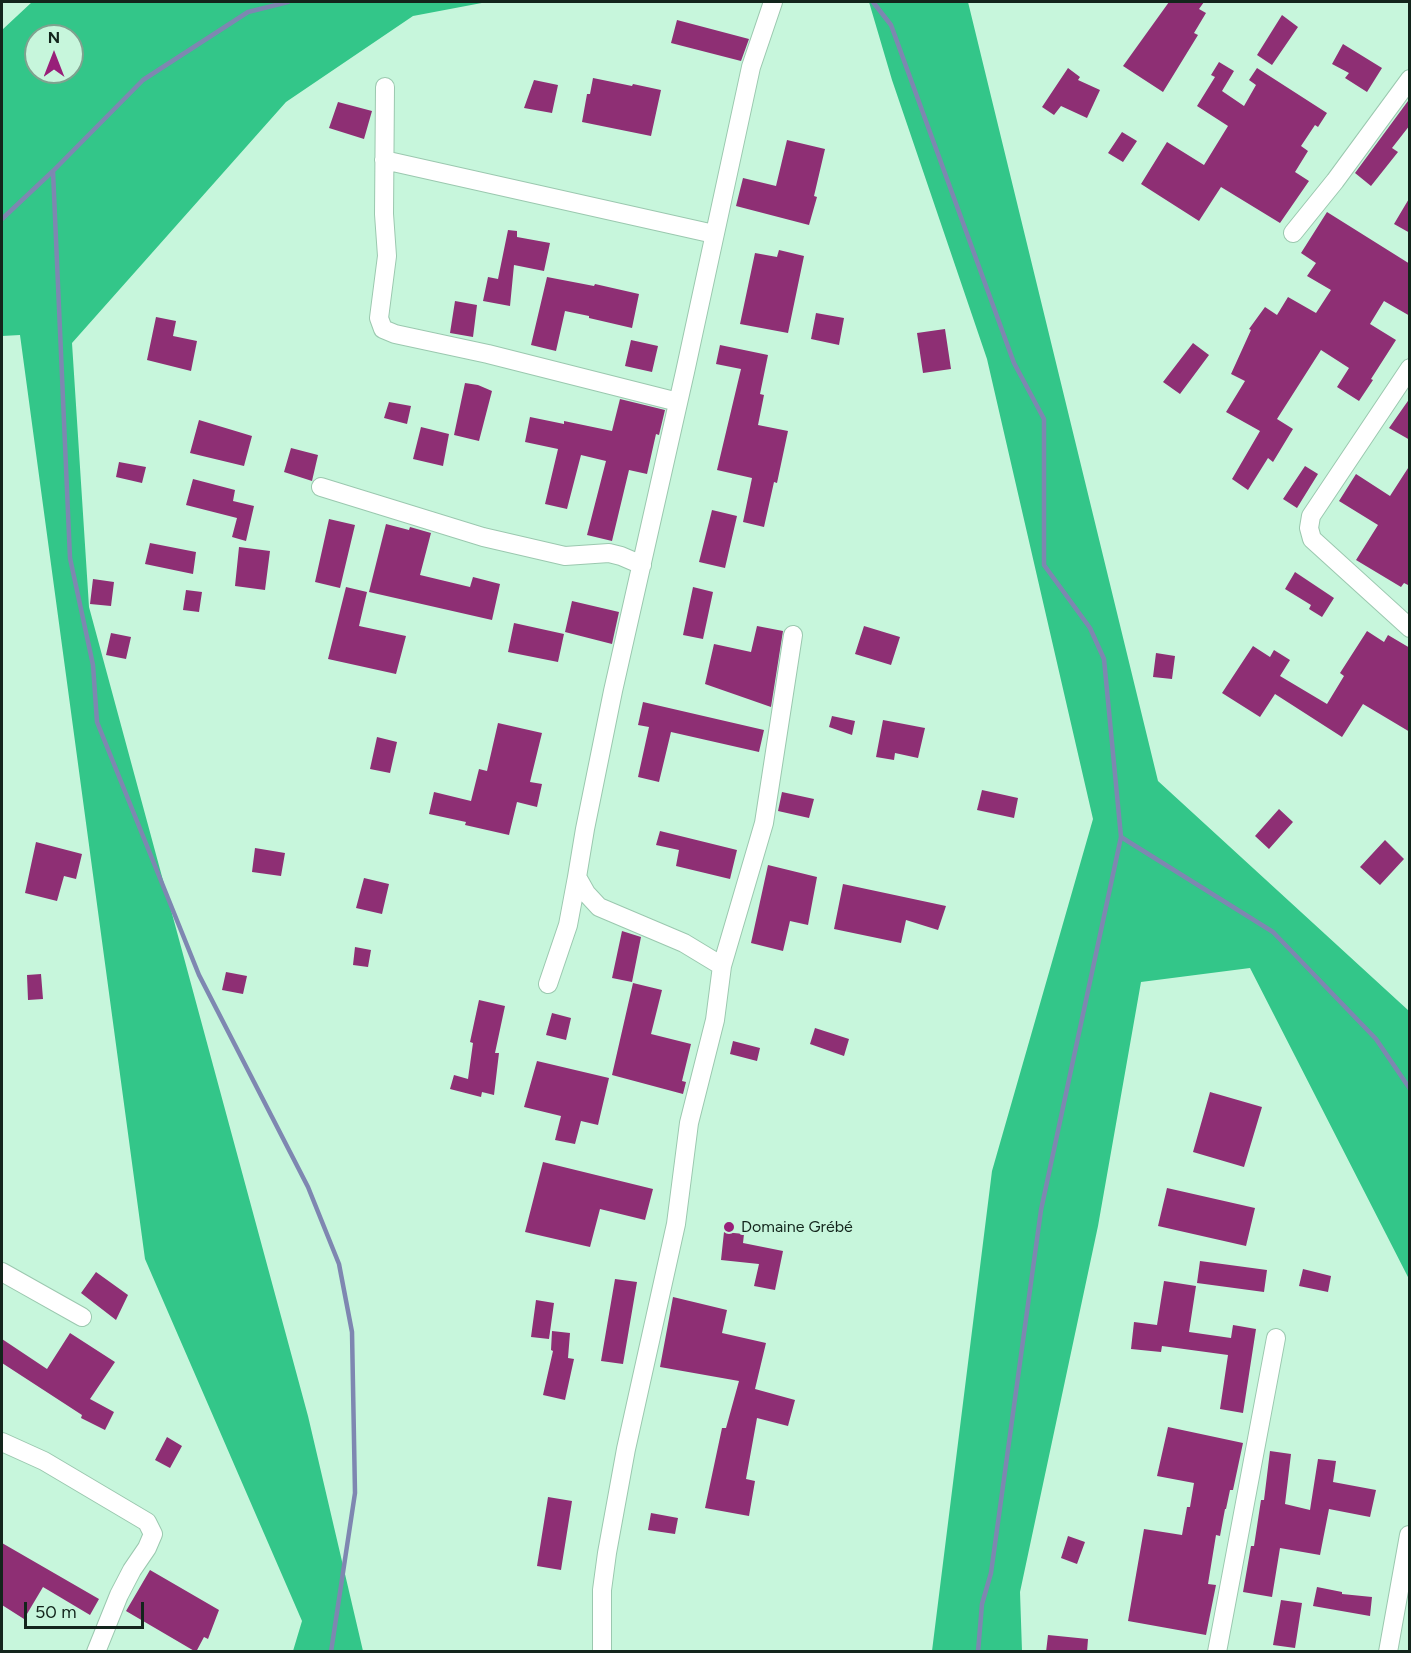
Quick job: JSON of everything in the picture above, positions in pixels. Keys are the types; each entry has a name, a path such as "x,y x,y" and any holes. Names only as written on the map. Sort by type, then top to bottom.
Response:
{"street":[{"path":"548,984 568,925 581,846 613,691 754,53 773,2"},
{"path":"1293,233 1410,79"},
{"path":"385,87 384,214 387,256 379,318 383,329 395,334 678,402"},
{"path":"384,160 714,234"},
{"path":"1410,368 1311,516 1309,528 1312,538 1410,628"},
{"path":"321,487 483,537 565,556 609,553 642,565"},
{"path":"602,1652 602,1590 626,1449 676,1224 689,1123 715,1020 722,966 764,823 793,635"},
{"path":"577,877 586,893 599,907 684,942 722,966"},
{"path":"2,1272 82,1317"},
{"path":"1217,1652 1276,1338"},
{"path":"2,1442 44,1461 147,1522 153,1534 119,1595 96,1652"},
{"path":"1388,1652 1409,1535"}],"green space":[{"path":"32,2 487,2 413,16 286,102 72,343 89,607 308,1416 363,1651 293,1651 302,1621 145,1259 20,335 2,336 2,30"},
{"path":"869,2 968,2 1158,781 1409,1011 1409,1279 1250,968 1141,982 1098,1226 1020,1592 1022,1651 932,1651 992,1171 1093,819 987,359 892,80"}],"building":[{"path":"1169,2 1204,2 1199,9 1206,13 1194,33 1198,35 1163,92 1123,66"},
{"path":"1282,15 1298,27 1272,65 1257,55"},
{"path":"677,20 749,39 741,61 671,43"},
{"path":"1343,44 1382,68 1367,92 1345,78 1349,73 1332,64"},
{"path":"1219,62 1234,71 1222,91 1244,106 1256,85 1249,80 1257,68 1327,113 1318,127 1315,125 1301,146 1308,151 1295,172 1309,181 1280,223 1221,187 1199,221 1141,184 1167,142 1204,165 1228,126 1197,106 1215,77 1211,75"},
{"path":"1068,68 1080,77 1078,80 1100,90 1087,118 1061,106 1054,115 1042,107"},
{"path":"593,78 661,90 651,136 582,122 587,94 590,94"},
{"path":"534,80 558,85 552,113 524,108"},
{"path":"1408,101 1410,103 1410,125 1392,148 1398,152 1371,186 1355,173"},
{"path":"338,102 372,111 364,139 329,128"},
{"path":"1122,132 1137,141 1123,162 1108,153"},
{"path":"787,140 825,149 814,196 817,197 809,225 736,206 743,178 776,186"},
{"path":"1410,197 1410,233 1394,224"},
{"path":"1327,212 1410,264 1410,316 1384,301 1370,324 1396,340 1359,401 1337,387 1349,368 1321,350 1277,419 1293,429 1273,462 1268,458 1248,490 1232,479 1260,431 1226,412 1245,381 1231,374 1251,330 1249,329 1265,307 1277,315 1288,297 1316,313 1331,290 1307,276 1316,263 1301,253"},
{"path":"508,230 517,231 517,237 550,243 544,271 514,265 510,306 483,301 488,277 498,279"},
{"path":"779,250 804,256 788,333 740,324 755,253 777,257"},
{"path":"547,277 594,286 595,284 639,294 632,328 565,311 556,351 531,345"},
{"path":"455,301 477,305 473,337 450,333"},
{"path":"816,313 844,318 839,345 811,339"},
{"path":"156,317 176,321 173,336 197,341 191,371 147,360"},
{"path":"945,329 951,369 923,373 917,333"},
{"path":"631,340 658,346 652,372 625,366"},
{"path":"1193,343 1209,355 1180,394 1163,382"},
{"path":"720,345 768,355 760,394 764,395 758,425 788,431 777,483 774,482 764,527 743,522 752,478 717,470 741,369 716,364"},
{"path":"465,383 492,391 479,441 454,435"},
{"path":"1410,398 1410,440 1389,428"},
{"path":"620,399 665,410 659,435 656,434 647,474 629,470 612,541 587,535 606,461 581,455 567,509 545,504 558,449 525,442 530,417 612,431"},
{"path":"389,402 411,406 407,424 384,418"},
{"path":"199,420 252,436 244,466 190,453"},
{"path":"421,427 449,434 443,466 413,459"},
{"path":"291,448 318,455 312,481 284,472"},
{"path":"119,462 146,467 142,483 116,477"},
{"path":"1410,465 1410,586 1404,583 1401,587 1356,560 1378,525 1339,501 1356,474 1390,496"},
{"path":"1305,466 1318,474 1297,508 1283,499"},
{"path":"193,479 235,490 233,501 254,506 246,541 232,537 237,518 186,505"},
{"path":"712,510 737,516 725,568 699,562"},
{"path":"329,519 355,525 340,588 315,582"},
{"path":"386,524 431,533 420,575 470,587 473,577 500,584 492,620 369,592"},
{"path":"150,543 196,552 193,574 145,564"},
{"path":"239,547 270,551 265,590 235,586"},
{"path":"1295,572 1334,598 1322,617 1309,609 1311,605 1285,589"},
{"path":"93,579 114,582 111,606 90,604"},
{"path":"346,587 367,592 359,626 406,636 396,674 328,659"},
{"path":"693,587 713,592 703,639 683,635"},
{"path":"186,590 202,592 199,612 183,610"},
{"path":"572,601 619,612 612,644 565,632"},
{"path":"514,623 564,634 558,662 508,652"},
{"path":"757,626 783,631 771,707 705,684 714,644 751,652"},
{"path":"864,626 900,637 891,665 855,654"},
{"path":"1367,631 1384,642 1388,635 1410,648 1410,732 1363,704 1342,737 1275,694 1260,717 1222,693 1253,646 1270,657 1274,650 1290,660 1280,676 1327,704 1344,676 1340,673"},
{"path":"111,633 131,637 126,659 106,655"},
{"path":"1156,653 1175,656 1172,679 1153,677"},
{"path":"643,702 764,730 759,752 671,732 659,782 638,777 649,727 638,725"},
{"path":"832,716 855,721 852,735 829,727"},
{"path":"883,720 925,728 918,758 895,753 894,760 876,757"},
{"path":"498,723 542,733 530,782 542,784 537,807 517,802 509,835 429,814 434,792 471,801 479,769 487,771"},
{"path":"377,737 397,742 390,773 370,769"},
{"path":"982,790 1018,798 1014,818 977,810"},
{"path":"782,792 814,799 809,818 778,811"},
{"path":"1279,809 1293,822 1269,849 1255,836"},
{"path":"660,831 737,850 730,879 676,866 679,850 656,845"},
{"path":"1385,840 1404,859 1380,885 1360,867"},
{"path":"36,842 82,854 76,879 64,876 57,901 25,893"},
{"path":"255,848 285,853 281,876 252,872"},
{"path":"768,865 817,877 808,925 790,921 783,951 751,943"},
{"path":"364,878 389,884 382,914 356,908"},
{"path":"843,884 946,906 938,930 906,920 901,943 834,929"},
{"path":"622,931 641,937 632,982 612,978"},
{"path":"355,947 371,950 368,967 353,965"},
{"path":"226,972 247,976 243,994 222,990"},
{"path":"41,974 43,999 28,1000 27,975"},
{"path":"633,983 662,990 651,1034 691,1044 682,1081 686,1082 683,1094 612,1075"},
{"path":"479,1000 505,1006 495,1053 499,1053 494,1095 482,1092 481,1097 450,1089 454,1075 468,1079 473,1043 470,1042"},
{"path":"552,1013 571,1018 566,1040 546,1035"},
{"path":"815,1028 849,1039 844,1056 810,1044"},
{"path":"733,1041 760,1048 757,1061 730,1054"},
{"path":"537,1061 609,1078 598,1125 581,1121 575,1144 555,1140 561,1116 524,1107"},
{"path":"1210,1092 1262,1107 1244,1167 1193,1152"},
{"path":"543,1162 653,1189 645,1220 600,1209 590,1247 525,1232"},
{"path":"1167,1188 1255,1208 1246,1246 1158,1226"},
{"path":"724,1232 744,1234 743,1243 783,1251 775,1290 754,1286 759,1264 721,1260"},
{"path":"1200,1261 1267,1270 1264,1292 1197,1283"},
{"path":"1303,1269 1331,1276 1328,1292 1299,1286"},
{"path":"96,1272 128,1295 116,1320 81,1293"},
{"path":"615,1279 637,1282 623,1364 601,1361"},
{"path":"1164,1281 1196,1286 1189,1332 1231,1338 1233,1325 1256,1329 1243,1413 1220,1409 1228,1355 1162,1346 1161,1352 1131,1349 1134,1322 1157,1325"},
{"path":"673,1297 727,1310 722,1333 766,1343 755,1389 795,1400 788,1426 757,1418 746,1479 755,1481 749,1516 705,1508 722,1428 726,1428 739,1381 660,1367"},
{"path":"536,1300 554,1303 549,1339 531,1337"},
{"path":"552,1331 570,1333 568,1358 574,1359 565,1400 543,1395 553,1351 551,1350"},
{"path":"70,1333 115,1362 90,1399 114,1412 105,1430 81,1418 82,1415 2,1363 2,1339 47,1369"},
{"path":"1168,1427 1243,1443 1220,1536 1216,1535 1208,1584 1216,1585 1206,1635 1128,1621 1144,1529 1182,1535 1187,1507 1190,1507 1194,1483 1157,1476"},
{"path":"167,1437 182,1446 170,1468 155,1460"},
{"path":"1270,1451 1291,1454 1285,1504 1310,1510 1318,1459 1336,1461 1333,1482 1376,1490 1370,1517 1329,1509 1320,1555 1280,1548 1272,1597 1243,1592 1251,1546 1254,1546 1261,1500 1264,1500"},
{"path":"548,1497 572,1501 561,1570 537,1566"},
{"path":"651,1513 678,1518 675,1534 648,1530"},
{"path":"1068,1536 1085,1542 1077,1564 1061,1558"},
{"path":"2,1543 99,1599 90,1615 43,1587 24,1619 2,1605"},
{"path":"150,1570 219,1610 208,1639 204,1637 196,1652 126,1611"},
{"path":"1317,1587 1342,1592 1342,1594 1372,1597 1370,1616 1313,1606"},
{"path":"1281,1600 1302,1603 1295,1648 1273,1645"},
{"path":"1048,1635 1088,1639 1087,1652 1046,1652"}],"waterway":[{"path":"2,219 143,80 248,12 288,2"},
{"path":"873,2 891,25 1014,363 1044,419 1044,565 1090,628 1104,659 1121,837 1041,1210 991,1573 982,1604 978,1652"},
{"path":"53,171 70,558 93,665 97,722 199,975 308,1187 339,1264 352,1332 355,1493 331,1652"},
{"path":"1121,837 1273,932 1376,1039 1410,1089"}],"place":[{"name":"Domaine Grébé","path":"729,1227"}]}
